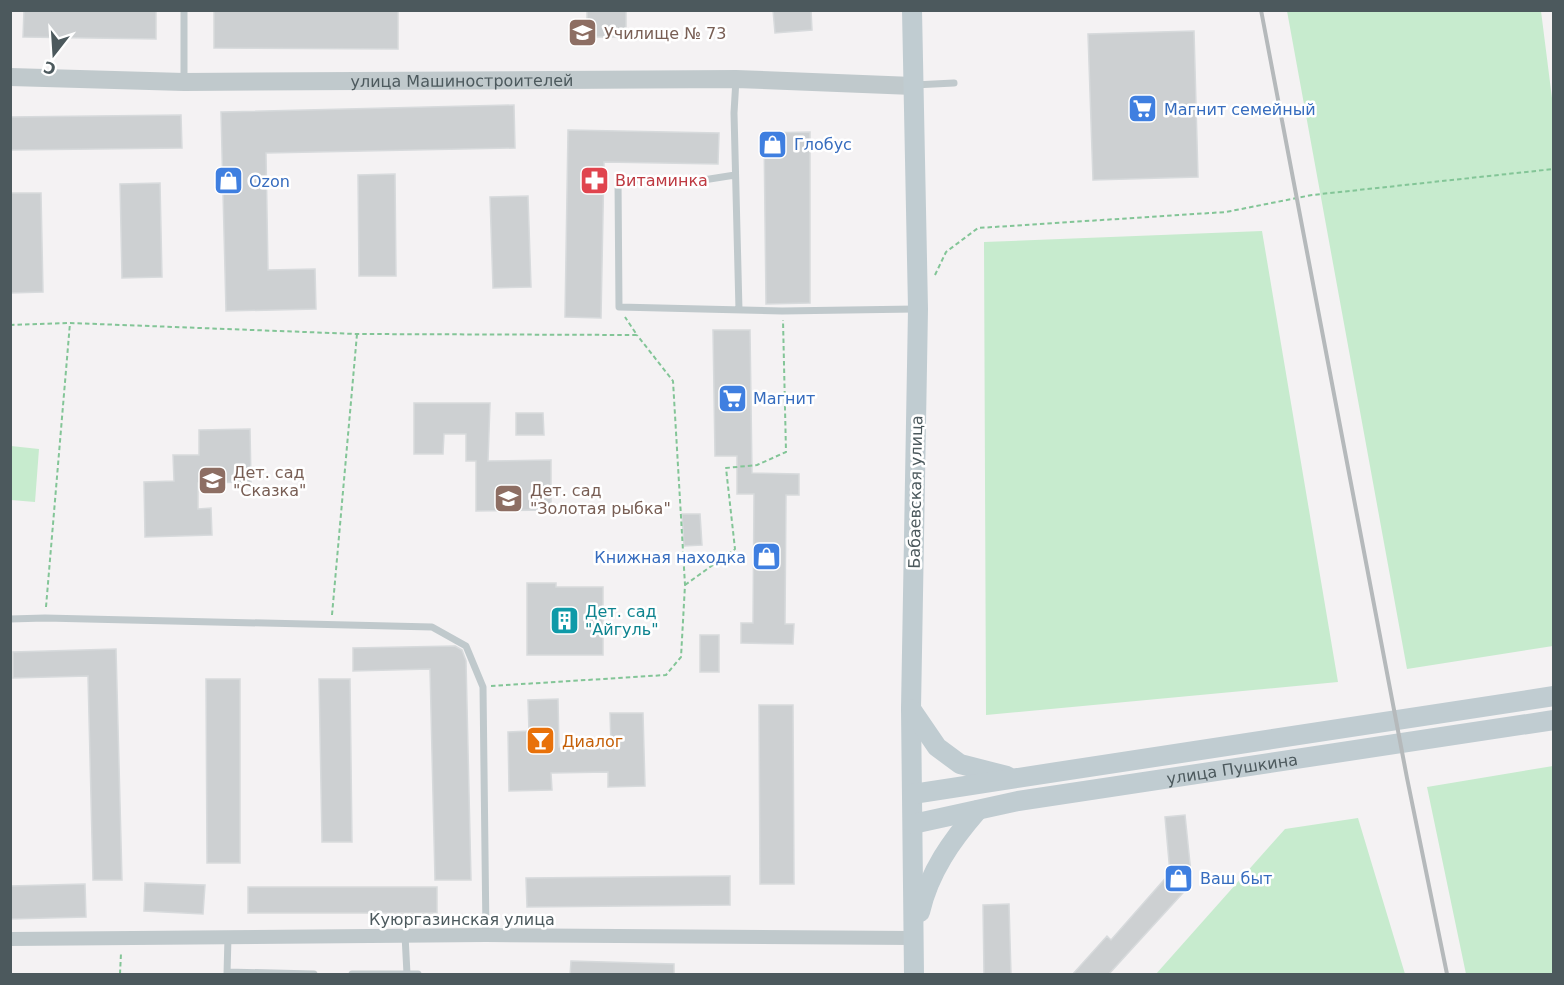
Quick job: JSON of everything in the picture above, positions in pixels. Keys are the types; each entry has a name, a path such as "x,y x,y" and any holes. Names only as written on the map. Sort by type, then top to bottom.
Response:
{"main road":[{"name":"Бабаевская улица","path":"912,10 918,309 912,709 914,975"},
{"name":"улица Пушкина","path":"913,794 1554,696"},
{"path":"912,709 937,747 960,764 1016,778"},
{"name":"улица Пушкина","path":"913,824 1018,801 1554,720"},
{"path":"914,938 923,897 936,867 955,837 978,810"}],"street":[{"name":"улица Машиностроителей","path":"10,77 184,82 736,79 914,86"},
{"name":"Куюргазинская улица","path":"10,939 405,935 914,938"}],"lane":[{"path":"184,10 184,82"},
{"path":"736,79 734,113 739,310"},
{"path":"914,86 954,83"},
{"path":"735,175 697,181 618,180 619,307 782,311 918,309"},
{"path":"10,619 432,627 466,646 483,687 486,935"},
{"path":"405,935 407,974"},
{"path":"228,937 228,974 314,975"},
{"path":"352,975 418,975"}],"path":[{"path":"932,280 946,252 978,228 1226,212 1312,195 1554,169"},
{"path":"483,687 666,675 681,657 685,585 673,381 637,335 619,307"},
{"path":"685,585 735,549 726,468 757,465 786,452 782,311"},
{"path":"10,325 70,323 357,334 637,335"},
{"path":"45,618 70,323"},
{"path":"331,625 357,334"},
{"path":"120,975 122,938"}],"green space":[{"path":"1287,11 1541,11 1554,114 1553,646 1407,669"},
{"path":"1262,231 1338,682 986,715 984,242"},
{"path":"11,446 39,449 35,502 11,500"},
{"path":"1553,766 1553,974 1466,974 1427,787"},
{"path":"1358,818 1405,974 1156,974 1285,829"}],"building":[{"path":"24,10 156,10 156,39 23,37"},
{"path":"214,10 398,10 398,49 214,48"},
{"path":"587,10 626,10 626,37 587,37"},
{"path":"773,10 811,10 812,30 775,33"},
{"name":"Магнит семейный","path":"1194,31 1198,177 1093,180 1088,34"},
{"path":"514,105 515,148 266,153 268,270 315,269 316,309 226,311 221,112"},
{"path":"181,115 182,148 10,150 10,117"},
{"path":"568,130 719,133 718,164 604,162 601,318 565,317"},
{"path":"810,132 810,303 766,304 764,133"},
{"path":"395,174 396,276 359,276 358,175"},
{"path":"160,183 162,277 122,278 120,184"},
{"path":"10,193 41,193 43,292 10,293"},
{"path":"528,196 531,287 493,288 490,197"},
{"path":"713,330 750,330 752,473 799,474 799,495 786,495 785,624 794,624 793,644 741,643 741,623 753,623 754,494 737,494 737,456 715,456"},
{"name":"Дет. сад \"Золотая рыбка\"","path":"414,403 490,403 488,461 551,460 551,510 476,511 476,461 466,461 466,434 444,434 443,454 414,454"},
{"path":"516,413 543,413 544,435 516,435"},
{"name":"Дет. сад \"Сказка\"","path":"250,429 251,482 198,483 198,509 211,508 212,535 145,537 144,482 174,481 173,455 199,455 199,430"},
{"path":"682,514 700,514 702,545 684,546"},
{"name":"Дет. сад \"Айгуль\"","path":"527,583 556,583 556,587 603,587 603,655 527,655"},
{"path":"700,635 719,635 719,672 700,672"},
{"path":"455,646 462,650 466,661 471,880 435,880 430,669 353,671 353,648"},
{"path":"116,649 122,880 93,880 88,676 13,678 13,652"},
{"path":"206,679 240,679 240,863 207,863"},
{"path":"319,679 350,679 352,842 322,842"},
{"path":"558,699 559,747 611,746 610,713 643,713 645,786 608,787 608,772 551,773 552,790 509,791 508,732 529,731 528,700"},
{"path":"759,705 793,705 794,884 760,884"},
{"name":"Ваш быт","path":"1185,815 1192,883 1108,975 1072,975 1107,936 1111,940 1170,873 1165,817"},
{"path":"730,876 730,905 527,907 526,878"},
{"path":"145,883 205,885 203,914 144,911"},
{"path":"85,884 86,917 10,919 10,886"},
{"path":"248,887 437,887 437,913 248,913"},
{"path":"1009,904 1011,975 984,975 983,905"},
{"path":"571,961 674,964 674,975 570,975"}],"railway":[{"path":"1261,10 1407,778 1447,974"}],"place":[{"name":"Училище № 73","path":"583,33"},
{"name":"Магнит семейный","path":"1143,109"},
{"name":"Глобус","path":"773,144"},
{"name":"Витаминка","path":"594,180"},
{"name":"Ozon","path":"228,181"},
{"name":"Магнит","path":"732,398"},
{"name":"Дет. сад \"Сказка\"","path":"212,481"},
{"name":"Дет. сад \"Золотая рыбка\"","path":"509,499"},
{"name":"Книжная находка","path":"767,557"},
{"name":"Дет. сад \"Айгуль\"","path":"564,620"},
{"name":"Диалог","path":"541,741"},
{"name":"Ваш быт","path":"1179,878"}]}
